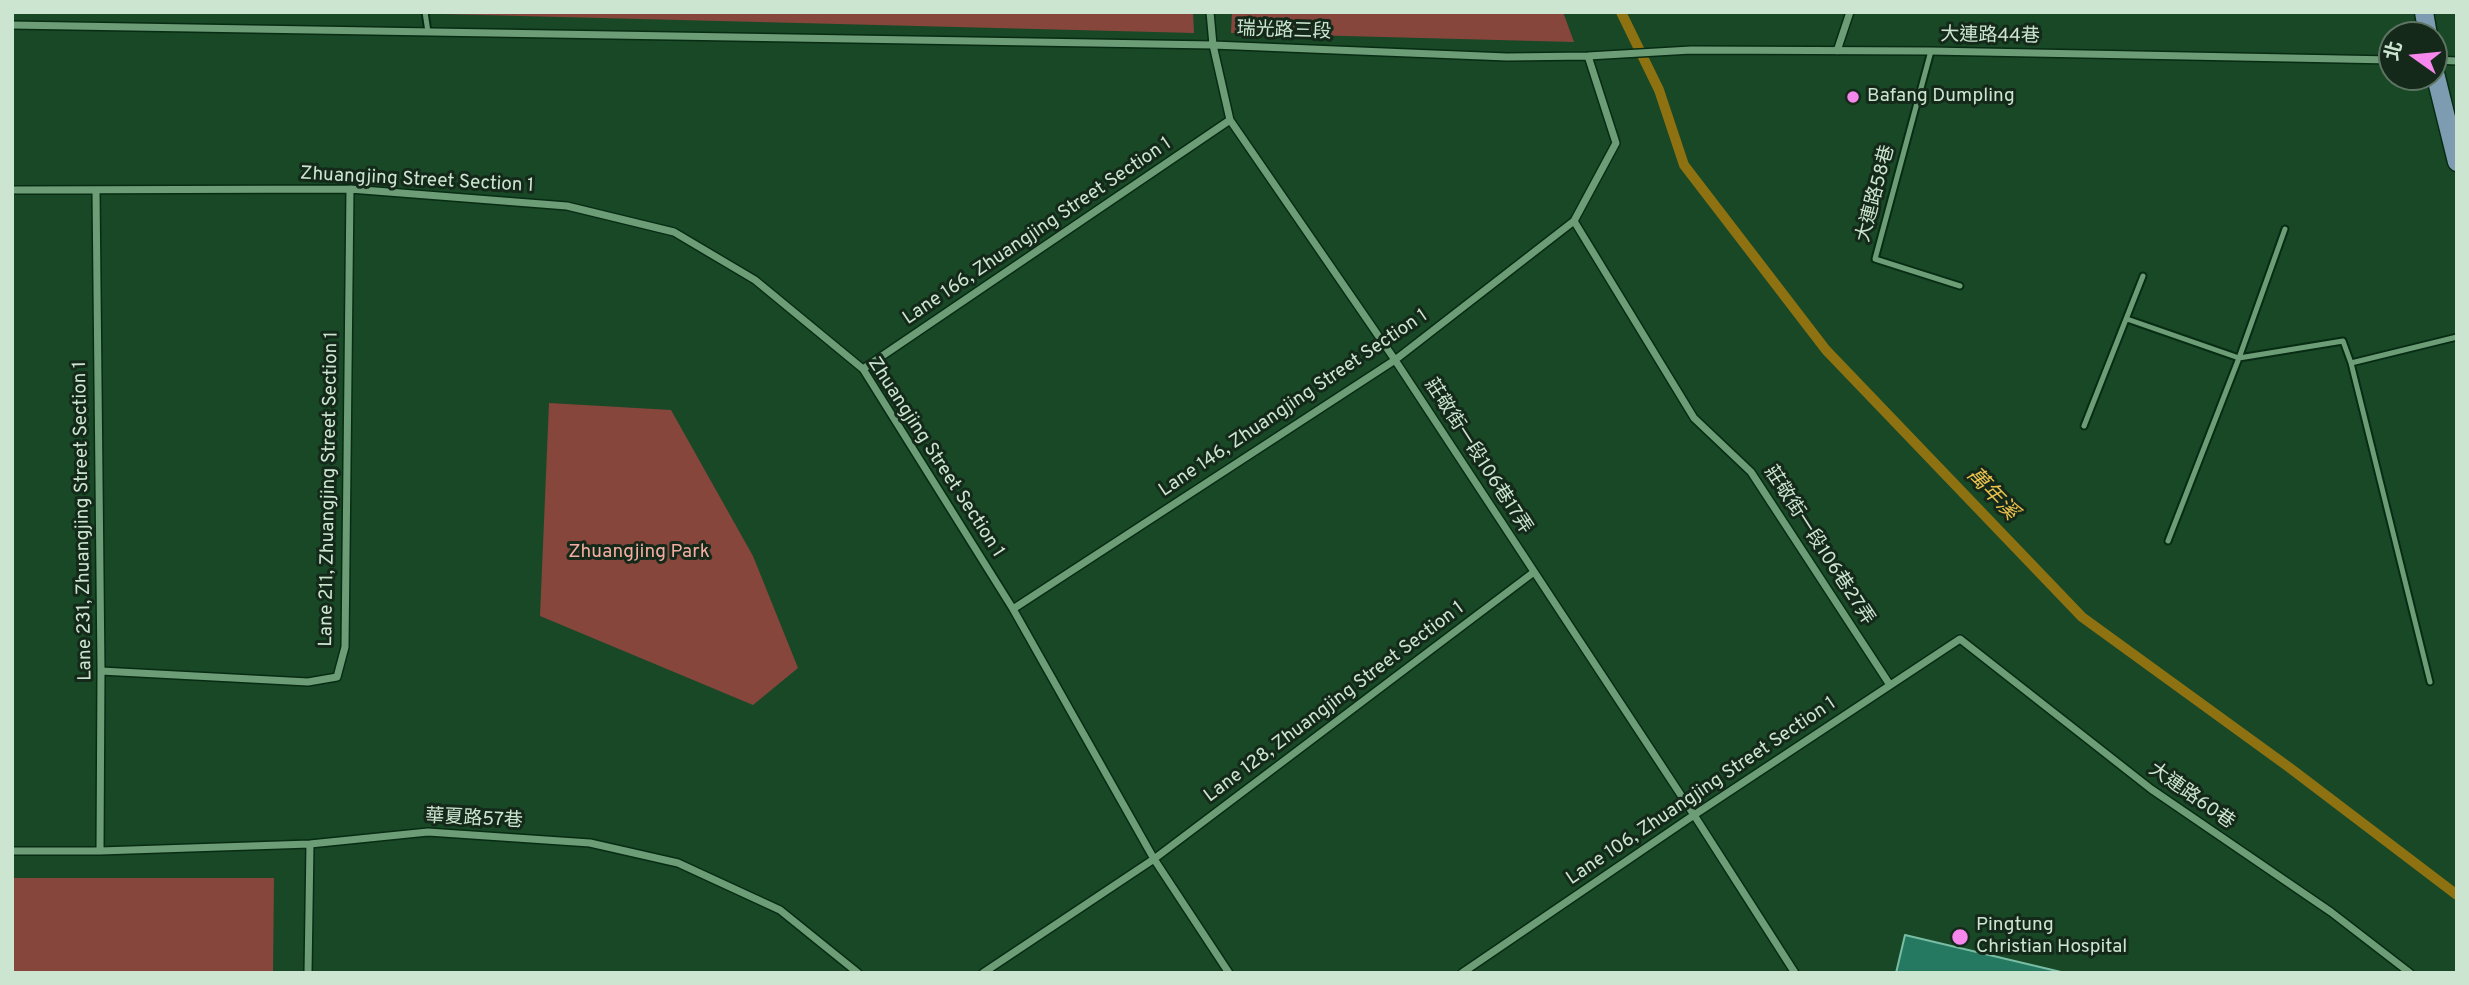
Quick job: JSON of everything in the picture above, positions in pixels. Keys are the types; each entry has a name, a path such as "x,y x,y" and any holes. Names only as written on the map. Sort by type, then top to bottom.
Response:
{"main road":[{"path":"2439,91 2457,162"}],"street":[{"path":"1210,12 1213,45 1230,120"},
{"path":"1837,51 1850,12"},
{"name":"瑞光路三段","path":"12,25 1213,45 1507,57 1588,56"},
{"name":"大連路44巷","path":"1588,56 1691,50 1931,51 2378,60"},
{"name":"Lane 146, Zhuangjing Street Section 1","path":"1013,609 1395,360 1574,221 1616,143 1588,56"},
{"name":"莊敬街一段106巷17弄","path":"1230,120 1395,360 1694,815 1794,973"},
{"name":"Lane 166, Zhuangjing Street Section 1","path":"863,369 1230,120"},
{"name":"Zhuangjing Street Section 1","path":"12,190 351,189 567,206 674,232 755,280 863,369 1013,609 1154,859 1229,973"},
{"name":"Lane 211, Zhuangjing Street Section 1","path":"101,671 308,682 337,677 345,647 351,189"},
{"name":"Lane 231, Zhuangjing Street Section 1","path":"96,190 100,851"},
{"name":"莊敬街一段106巷27弄","path":"1574,221 1694,418 1751,472 1890,685"},
{"name":"Lane 128, Zhuangjing Street Section 1","path":"983,973 1154,859 1534,572"},
{"name":"Lane 106, Zhuangjing Street Section 1","path":"1462,973 1960,639"},
{"name":"大連路60巷","path":"1960,639 2151,789 2331,912 2410,973"},
{"name":"華夏路57巷","path":"12,851 310,844 428,832 590,843 678,863 780,911 858,973"},
{"path":"308,973 310,844"}],"lane":[{"path":"425,12 428,32"},
{"name":"大連路58巷","path":"1931,51 1875,259 1960,286"},
{"path":"2168,541 2239,358 2285,229"},
{"path":"2084,426 2143,276"},
{"path":"2127,319 2239,358 2343,341 2351,363 2430,682"},
{"path":"2351,363 2457,337"}],"green space":[{"path":"363,12 1193,12 1194,33"},
{"path":"1232,12 1563,12 1574,42 1231,33"},
{"name":"Zhuangjing Park","path":"549,403 671,410 753,556 798,668 753,705 540,616"},
{"path":"12,878 274,878 273,973 12,973"}],"building":[{"path":"1905,935 2061,972 1896,973"}],"waterway":[{"name":"萬年溪","path":"1621,12 1659,90 1684,165 1826,350 2082,617 2290,768 2457,895"}],"place":[{"name":"Bafang Dumpling","path":"1853,97"},
{"name":"Pingtung Christian Hospital","path":"1960,937"}]}
